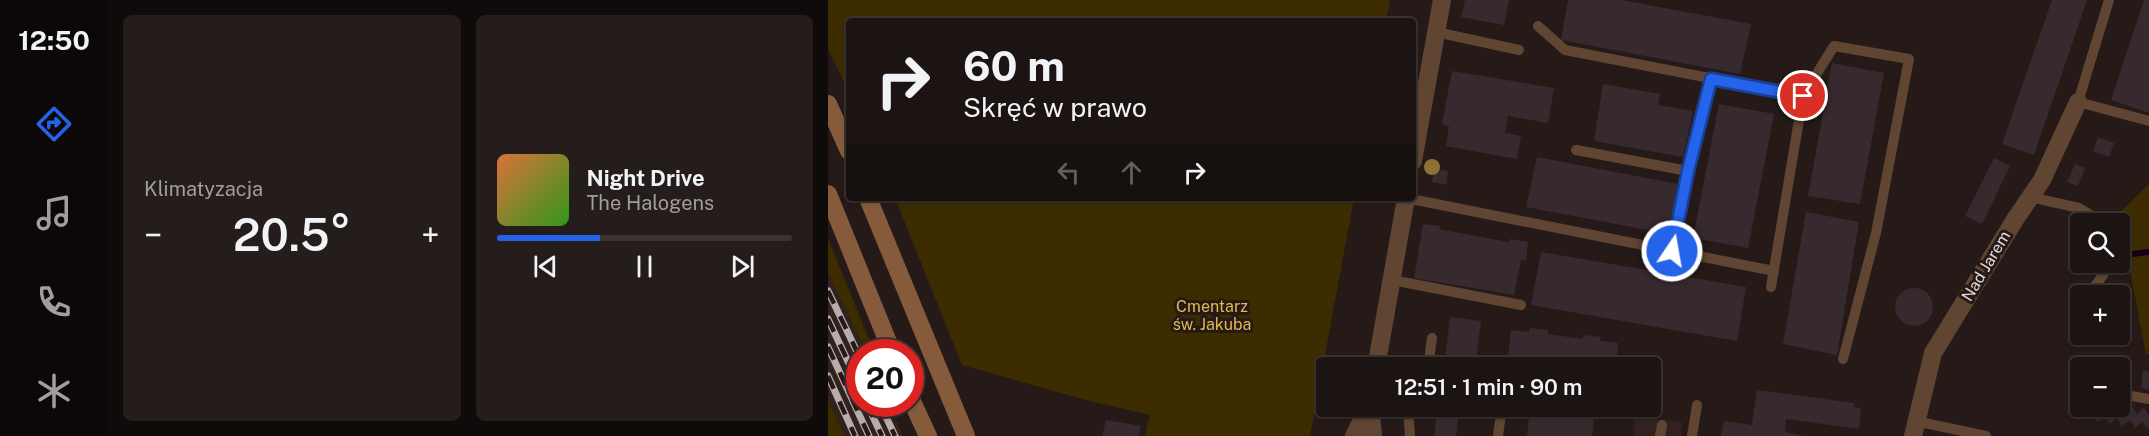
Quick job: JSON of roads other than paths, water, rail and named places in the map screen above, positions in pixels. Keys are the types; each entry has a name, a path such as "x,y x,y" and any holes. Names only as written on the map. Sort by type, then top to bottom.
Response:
{"main road":[{"path":"828,104 846,145"},
{"path":"828,195 887,339"},
{"path":"869,201 966,436"},
{"path":"919,417 928,436"}],"street":[{"path":"1416,144 1442,0"},
{"name":"Nad Jarem","path":"1914,428 1933,353 2042,180 2078,102"},
{"path":"1378,357 1405,201"},
{"path":"1354,436 1364,417"},
{"path":"1370,417 1373,436"}],"lane":[{"path":"2109,0 2078,102 2149,121"},
{"path":"1538,26 1565,50 1803,96"},
{"path":"1436,32 1519,50"},
{"path":"1771,287 1803,96 1834,46 1909,59 1876,233 1843,359"},
{"path":"1672,251 1688,171 1711,79"},
{"path":"1576,150 1688,171"},
{"path":"2030,197 2079,208 2087,213"},
{"path":"1416,200 1774,271"},
{"path":"1392,280 1521,305"},
{"path":"1429,357 1432,338"},
{"path":"2130,396 2149,399"},
{"path":"1692,436 1697,405"},
{"path":"1410,417 1410,436"},
{"path":"1498,436 1501,417"},
{"path":"1914,428 1986,436"}],"waterway":[{"path":"2132,254 2149,252"}],"railway":[{"path":"828,291 851,339"},
{"path":"828,319 846,357"},
{"path":"828,347 869,436"},
{"path":"828,376 855,436"},
{"path":"873,417 882,436"},
{"path":"886,417 895,436"}],"park label":[{"name":"Cmentarz św. Jakuba","path":"1212,315"}]}
